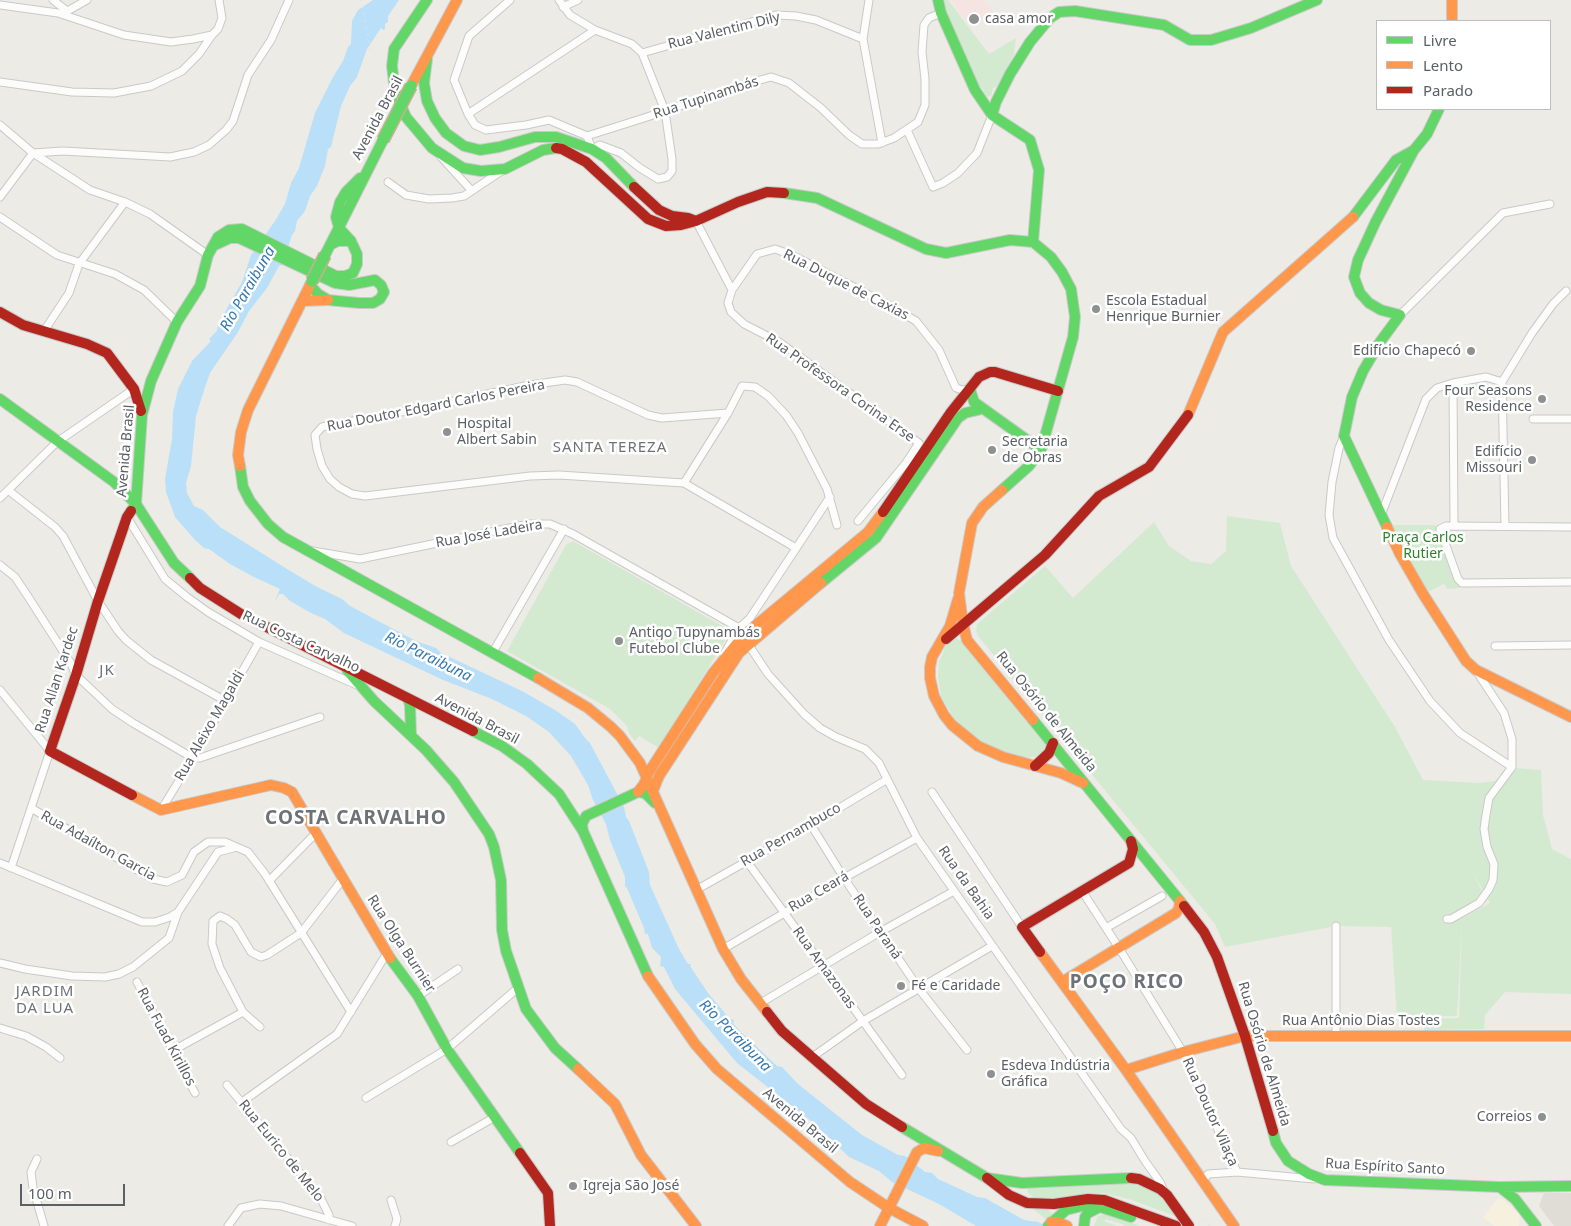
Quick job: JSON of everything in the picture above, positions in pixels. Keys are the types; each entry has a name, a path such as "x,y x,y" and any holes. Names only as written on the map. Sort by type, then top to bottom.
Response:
{"main road":[{"path":"427,0 394,49 392,79 406,117 432,148 463,168 481,171 505,169 543,150 551,148 562,149 586,162 648,219 666,226 681,226 696,221 738,202 767,192 798,194 816,198 926,249 946,253 1010,240 1033,242 1039,170 1030,140 992,115 975,90 941,13 938,0"},
{"name":"Avenida Brasil","path":"339,228 336,216 340,202 352,185 366,174 457,0"},
{"path":"992,115 1010,74 1030,42 1050,18 1059,12 1075,11 1164,25 1190,40 1211,40 1251,28 1317,0"},
{"path":"1452,0 1452,20"},
{"path":"427,58 424,83 427,102 435,118 446,133 464,146 480,150 535,138 556,138 592,149 606,158 650,204 664,214 696,221"},
{"path":"981,99 990,100 999,97"},
{"path":"1439,110 1427,134 1414,150 1358,260 1354,277 1360,293 1369,303 1381,310 1400,315 1380,342 1363,371 1352,397 1344,436 1381,515 1423,594 1466,661 1476,670 1571,717"},
{"path":"586,162 592,149"},
{"path":"943,641 1045,555 1099,496 1149,467 1187,416 1223,332 1351,220 1396,160 1414,150"},
{"path":"613,185 626,183 633,186"},
{"path":"299,261 336,276 345,276 353,273 357,264 356,250 339,228 328,250 311,283 248,410 241,432 238,455 243,488 250,501 276,531 304,550 493,652 588,708 620,736 640,763 723,949 741,978 782,1031 811,1058 878,1113 988,1178 1010,1195 1027,1203 1038,1205 1095,1199 1154,1226"},
{"path":"211,250 230,238 245,235 299,261 340,284 350,285 375,280 383,288 383,296 380,300 373,303 328,300 302,301"},
{"path":"328,250 338,241 351,242"},
{"name":"Rua Osório de Almeida","path":"1033,242 1051,257 1071,289 1075,317 1073,337 1041,450 1029,466 982,507 972,523 959,593 963,624 969,642 1201,927 1217,958 1245,1036 1276,1143 1288,1161 1308,1174 1322,1179"},
{"name":"Avenida Brasil","path":"211,250 200,286 177,322 153,374 142,416 136,504 174,563 200,588 226,605 502,746 521,759 559,794 583,831 648,976 701,1052 753,1101 841,1176 891,1203 923,1226"},
{"path":"311,283 318,294 328,300"},
{"path":"0,312 23,325 87,344 106,353 134,388 142,416"},
{"path":"653,791 713,673 744,636 869,544 883,529 970,389 979,378 990,372 1058,391"},
{"path":"134,388 153,374"},
{"path":"970,389 974,402 982,409 1041,450"},
{"path":"0,399 114,482 136,504"},
{"path":"954,415 982,409"},
{"path":"126,493 138,490"},
{"name":"Rua Allan Kardec","path":"50,750 127,517 136,504"},
{"path":"959,593 950,626 932,657 930,678 934,696 944,715 952,725 978,746 1004,757 1068,776 1086,785"},
{"path":"969,642 970,622 973,615"},
{"path":"635,793 647,778 649,772 724,676 744,636"},
{"path":"943,641 956,636 969,642"},
{"name":"Rua Costa Carvalho","path":"338,663 411,735 454,782 488,834 494,847 501,880 502,930 506,950 526,1009 555,1048 615,1104 641,1154 696,1226"},
{"path":"408,699 411,735"},
{"path":"410,717 417,711 425,708"},
{"path":"1035,766 1049,753 1053,743"},
{"path":"50,750 161,810"},
{"path":"635,793 642,779 640,763"},
{"name":"Rua Olga Burnier","path":"161,810 271,786 284,788 292,792 387,953 418,996 447,1049 548,1193 550,1226"},
{"path":"570,810 576,814 588,815 635,793 645,792 658,807"},
{"path":"583,831 582,824 588,815"},
{"path":"1129,863 1133,849 1130,838"},
{"path":"1022,927 1129,863 1142,862 1154,868"},
{"path":"1062,982 1176,913 1180,908 1180,901"},
{"name":"Rua da Bahia","path":"1022,927 1126,1070 1234,1226"},
{"name":"Rua Antônio Dias Tostes","path":"1126,1070 1183,1052 1245,1036 1571,1036"},
{"path":"880,1226 920,1148 928,1148 948,1156"},
{"path":"988,1178 1022,1183 1132,1178 1147,1182 1165,1194"},
{"name":"Rua Espírito Santo","path":"1322,1179 1500,1187 1571,1186"},
{"path":"1500,1187 1514,1198 1536,1226"},
{"name":"Rua da Bahia","path":"1165,1194 1189,1226"},
{"path":"1050,1224 1061,1213 1072,1208 1089,1206 1124,1211 1176,1226"},
{"path":"1084,1226 1085,1216 1100,1208"},
{"path":"1050,1224 1058,1222 1067,1226"}],"street":[{"path":"53,0 65,12"},
{"path":"65,12 87,0"},
{"path":"0,82 72,92 114,93 151,86 182,71 199,54 218,29 222,18 220,0"},
{"path":"0,198 33,153 63,151 170,157 194,152 209,145 233,121 248,75 271,40 289,0"},
{"path":"510,0 469,36 454,80 468,114 475,125 486,130 549,120 587,136 592,149 600,145 621,153 658,179 667,177 672,171 672,159 665,111 642,53 632,44 595,30 570,15 561,3 578,0"},
{"path":"869,0 863,39 880,143 894,138 918,122 925,106 922,52 924,25 928,18 941,13"},
{"path":"0,5 65,12 124,35 170,42 193,40 212,35"},
{"name":"Rua Valentim Dily","path":"642,53 776,16 796,16 816,20 863,39"},
{"path":"468,114 595,30"},
{"name":"Rua Tupinambás","path":"587,136 771,77 790,83 862,144 880,143"},
{"path":"907,130 933,186 943,183 958,173 977,153 992,115"},
{"path":"0,126 33,153 90,190 125,202 150,214 211,250"},
{"path":"432,148 472,191"},
{"path":"388,182 406,195 430,199 464,196 505,169"},
{"path":"44,332 69,292 80,264 125,202"},
{"path":"1400,315 1504,213 1550,204"},
{"path":"0,217 57,255 115,274 144,290 177,322"},
{"path":"696,221 732,290"},
{"name":"Rua Duque de Caxias","path":"732,290 757,254 775,249 792,255 885,302 916,322 939,350 954,385 960,390 970,389"},
{"name":"Rua Professora Corina Erse","path":"732,290 728,303 731,312 744,324 779,342 919,443 906,463 858,521"},
{"path":"1505,526 1502,382 1532,333 1553,304 1566,292"},
{"path":"1381,515 1426,399 1437,388 1453,383 1486,376 1502,382"},
{"name":"Rua Doutor Edgard Carlos Pereira","path":"728,413 662,418 648,415 577,382 565,380 530,385 331,425 322,427 315,435 322,466 330,479 339,487 352,494 366,496 559,474 684,483 796,548"},
{"path":"1453,383 1454,526"},
{"path":"684,483 728,413 742,386 755,387 768,396 786,415 814,461 830,497 837,525"},
{"path":"0,498 57,442 134,388"},
{"path":"1533,419 1571,419"},
{"path":"1344,436 1339,448 1332,482 1329,515 1333,538 1389,640 1430,702 1460,732 1512,766"},
{"path":"8,490 55,527 63,536 98,600 118,631 151,660 224,700"},
{"path":"744,636 750,618 830,497"},
{"name":"Rua Costa Carvalho","path":"127,517 165,579 208,612 259,642 361,687"},
{"name":"Rua José Ladeira","path":"304,550 360,559 529,524 550,524 564,529 744,636"},
{"path":"1571,527 1446,526 1440,530 1458,579 1467,584 1571,582"},
{"path":"493,652 564,529"},
{"path":"0,565 15,577 28,594 76,675 112,709 193,758 200,758 320,717"},
{"name":"Rua da Bahia","path":"744,636 768,674 804,714 820,728 865,749 879,763 917,838 1121,1129 1131,1138 1160,1182 1165,1194"},
{"name":"Rua Aleixo Magaldi","path":"161,810 259,642"},
{"path":"1495,646 1571,645"},
{"path":"1447,919 1451,919 1479,903 1493,880 1494,864 1487,846 1484,830 1486,815 1489,798 1512,766 1512,739 1504,713 1476,670"},
{"path":"0,690 50,750"},
{"name":"Rua Allan Kardec","path":"11,868 50,750"},
{"name":"Rua Pernambuco","path":"696,890 886,780"},
{"name":"Rua da Bahia","path":"932,792 1022,927"},
{"name":"Rua Adaílton Garcia","path":"31,808 152,879 167,882 182,875 194,852 208,842 225,842 237,847"},
{"name":"Rua Paraná","path":"811,825 844,878 919,989 966,1050"},
{"path":"269,881 316,833"},
{"name":"Rua Ceará","path":"723,949 844,878 917,838"},
{"path":"0,963 72,976 105,977 119,974 133,966 169,938 178,912 218,852 237,847 248,852 265,874 351,1012"},
{"name":"Rua Amazonas","path":"746,860 902,1075"},
{"path":"0,863 142,922 155,922 178,912"},
{"path":"260,1027 243,1012 220,968 212,944 213,921 220,916 227,918 235,925 251,952 261,957 302,933 343,879"},
{"path":"760,1004 880,932 954,891"},
{"name":"Rua Doutor Vilaça","path":"1082,891 1183,1052 1237,1172"},
{"path":"1106,928 1162,896"},
{"path":"1336,926 1336,1036"},
{"path":"811,1058 862,1021 992,946"},
{"path":"242,1102 337,1034 387,953"},
{"path":"418,996 458,969"},
{"name":"Rua Fuad Kirillos","path":"137,982 195,1093"},
{"path":"366,1098 447,1049 519,987"},
{"path":"172,1051 243,1012"},
{"path":"0,1028 26,1036 46,1047 60,1058"},
{"name":"Rua Eurico de Melo","path":"227,1085 320,1197 329,1215 329,1220"},
{"path":"451,1142 495,1118"},
{"path":"37,1159 31,1172 33,1188 44,1226"},
{"path":"1132,1178 1140,1177 1145,1172 1145,1161"},
{"name":"Rua Espírito Santo","path":"1202,1182 1208,1174 1237,1172 1322,1179"},
{"path":"391,1200 397,1218 395,1226"},
{"path":"228,1226 241,1208 260,1204 281,1206 352,1226"}],"shaded area":[{"name":"casa amor","path":"951,0 984,0 994,12 971,27"},
{"path":"1544,1193 1571,1193 1571,1226 1554,1226 1539,1206"},
{"path":"1499,1197 1520,1214 1519,1226 1494,1226 1483,1217"}],"green space":[{"path":"941,0 948,0 989,54 1016,38 1014,54 1008,72 999,85 993,88 991,96 986,97 982,88 978,89"},
{"path":"1227,516 1280,523 1291,566 1395,727 1423,780 1479,783 1509,779 1517,768 1541,770 1543,815 1552,849 1571,859 1571,994 1505,992 1485,1015 1484,1029 1424,1030 1425,1019 1459,1018 1462,924 1457,1016 1397,1017 1391,927 1336,926 1225,947 1215,924 978,636 976,630 977,624 1045,566 1073,598 1154,522 1169,546 1191,561 1211,564 1226,551","holes":["1472,871 1490,903 1463,918 1462,915 1487,901"]},
{"name":"Praça Carlos Rutier","path":"1387,525 1435,525 1460,588 1447,589 1444,584 1425,593"},
{"name":"Antigo Tupynambás Futebol Clube","path":"573,541 731,631 659,748 639,736 635,741 629,733 627,726 610,709 507,651 566,545"},
{"path":"957,639 966,643 1047,745 1044,754 1024,757 999,750 982,743 957,723 941,696 938,677 939,662 947,643"},
{"path":"1130,1182 1156,1191 1177,1217 1132,1200 1104,1193 1091,1193 1053,1200 1037,1200 1027,1192 1029,1187"},
{"path":"1032,1208 1046,1208 1053,1214 1047,1220"},
{"path":"1104,1214 1140,1226 1125,1226 1105,1219 1105,1222 1118,1226 1094,1226 1098,1216"}],"water":[{"name":"Rio Paraibuna","path":"373,0 399,0 388,16 385,29 381,28 367,49 357,77 350,86 341,106 325,166 317,186 310,196 305,211 297,221 282,265 279,266 267,288 249,311 238,332 210,373 205,387 196,416 191,466 186,483 187,493 194,506 203,510 220,527 317,587 342,599 350,606 416,641 436,648 441,653 522,691 575,724 590,743 624,807 626,817 649,872 650,885 679,949 688,964 691,964 690,966 708,993 729,1018 734,1020 733,1023 738,1029 777,1066 782,1067 798,1084 862,1135 898,1155 905,1156 925,1172 932,1173 938,1179 977,1197 985,1198 1024,1220 1038,1222 1045,1226 976,1226 939,1204 892,1182 879,1171 849,1157 811,1121 737,1063 675,989 664,967 660,966 661,957 652,948 648,934 645,934 625,886 625,877 610,840 606,824 593,800 588,785 571,756 549,732 526,716 492,699 443,680 344,633 325,619 290,601 283,594 279,594 274,603 280,589 254,577 230,564 209,549 204,548 175,517 166,492 165,479 172,439 173,412 178,389 192,361 211,341 209,339 217,331 218,324 242,282 251,255 285,204 291,183 299,168 315,113 351,44 352,21 358,10"}],"railway":[{"path":"361,0 371,53"},
{"path":"1205,1219 1210,1226"}],"traffic: fast":[{"path":"427,0 394,49 392,66 395,91 406,117 432,148 463,168 481,171 505,169 543,150 556,148"},
{"path":"938,0 941,13 975,90 992,115 1030,140 1039,170 1033,242"},
{"path":"992,115 996,102 1010,74 1030,42 1050,18 1059,12 1075,11 1164,25 1190,40 1211,40 1251,28 1317,0"},
{"path":"427,59 424,83 427,101 435,118 446,133 464,146 480,150 535,137 556,137 592,149 606,158 634,187"},
{"path":"383,140 411,86"},
{"path":"1387,527 1344,436 1352,397 1363,371 1380,342 1400,315 1381,310 1369,303 1360,293 1354,277 1358,260 1376,221 1414,150 1427,134 1439,110"},
{"path":"325,255 383,140"},
{"path":"1353,217 1396,160 1414,150"},
{"path":"351,241 339,228 336,217 340,202 346,192 360,178"},
{"path":"784,193 817,198 926,249 946,253 1010,240 1033,242"},
{"path":"131,511 136,504 142,415 151,381 177,322 200,286 208,255 218,237 229,230 242,229 336,276 345,276 353,273 357,264 357,254 351,241 338,241 330,245"},
{"path":"215,245 230,238 239,238 335,283 349,285 375,280 381,285 384,292 380,299 373,303 359,303 328,300 318,294 310,285"},
{"path":"1002,490 1029,466 1041,450 1073,337 1075,317 1071,289 1051,257 1033,242"},
{"path":"312,281 325,255"},
{"path":"970,389 974,402 1041,450"},
{"path":"0,399 114,482 136,504 174,563 190,578"},
{"path":"821,583 876,538 958,418 965,413 982,409"},
{"path":"240,466 243,487 250,501 268,524 283,537 538,678"},
{"path":"347,670 374,701 426,750 454,782 489,834 494,847 501,880 502,930 506,951 526,1009 555,1048 578,1069"},
{"path":"408,699 411,735"},
{"path":"1033,720 1184,906"},
{"path":"473,731 502,746 527,764 559,794 583,831"},
{"path":"648,976 583,831 582,824 586,816 638,792 645,793 655,803"},
{"path":"390,958 418,996 447,1049 520,1153"},
{"path":"902,1127 987,1178 1022,1183 1131,1178"},
{"path":"1273,1131 1276,1143 1288,1161 1309,1174 1325,1180 1500,1187 1571,1186"},
{"path":"1500,1187 1515,1199 1536,1226"},
{"path":"1048,1226 1066,1210 1082,1206 1100,1207 1131,1217"},
{"path":"1084,1226 1085,1217 1088,1213 1100,1207"}],"traffic: slow":[{"path":"411,86 457,0"},
{"path":"1452,0 1452,20"},
{"path":"1188,415 1223,332 1353,217"},
{"path":"240,466 238,455 241,432 248,410 312,281"},
{"path":"302,301 328,300"},
{"path":"1002,490 983,507 972,523 959,593 963,624 967,640 1033,720"},
{"path":"638,792 713,673 744,635 868,532 883,512"},
{"path":"1387,527 1423,594 1466,661 1476,670 1571,717"},
{"path":"653,791 659,776 739,653 821,583"},
{"path":"958,599 950,626 932,657 930,667 930,678 934,696 944,715 952,725 978,746 1003,757 1061,773 1083,783"},
{"path":"538,678 588,708 611,727 640,763 723,949 741,979 767,1012"},
{"path":"132,795 161,810 271,785 292,792 390,958"},
{"path":"1062,982 1176,913 1180,901"},
{"path":"1040,952 1126,1070 1234,1226"},
{"path":"648,976 695,1044 717,1069 850,1182 889,1208 923,1226"},
{"path":"1126,1070 1183,1052 1245,1036 1571,1036"},
{"path":"578,1069 615,1104 641,1155 696,1226"},
{"path":"889,1208 917,1152 924,1148 938,1151"},
{"path":"880,1226 889,1208"},
{"path":"1051,1222 1058,1222 1067,1226"}],"traffic: jam":[{"path":"556,148 562,149 586,162 648,219 666,226 696,221 738,202 767,192 784,193"},
{"path":"634,187 659,210 672,216 696,221"},
{"path":"0,312 23,325 87,344 107,353 134,389 141,411"},
{"path":"883,512 951,412 979,377 995,372 1058,391"},
{"path":"946,639 1045,555 1099,496 1149,467 1188,415"},
{"path":"131,511 127,517 98,601 76,675 50,751 132,795"},
{"path":"190,578 200,588 241,614 473,731"},
{"path":"1035,766 1049,753 1053,743"},
{"path":"1040,952 1022,927 1129,863 1133,849 1131,841"},
{"path":"1184,906 1204,932 1217,957 1245,1036 1273,1131"},
{"path":"767,1012 782,1031 866,1104 902,1127"},
{"path":"520,1153 548,1193 550,1226"},
{"path":"987,1178 1009,1195 1027,1203 1054,1204 1088,1199 1104,1200 1176,1226"},
{"path":"1131,1178 1139,1179 1160,1189 1167,1195 1189,1226"}],"place":[{"name":"casa amor","path":"974,19"},
{"name":"Escola Estadual Henrique Burnier","path":"1096,309"},
{"name":"Edifício Chapecó","path":"1471,351"},
{"name":"Four Seasons Residence","path":"1542,399"},
{"name":"Hospital Albert Sabin","path":"447,432"},
{"name":"Secretaria de Obras","path":"992,450"},
{"name":"Edifício Missouri","path":"1532,460"},
{"name":"Antigo Tupynambás Futebol Clube","path":"619,641"},
{"name":"Fé e Caridade","path":"901,986"},
{"name":"Esdeva Indústria Gráfica","path":"991,1074"},
{"name":"Correios","path":"1542,1117"},
{"name":"Igreja São José","path":"573,1186"}],"district":[{"name":"SANTA TEREZA","path":"610,448"},
{"name":"JK","path":"107,671"},
{"name":"COSTA CARVALHO","path":"356,819"},
{"name":"POÇO RICO","path":"1127,983"},
{"name":"JARDIM DA LUA","path":"45,1000"}]}
